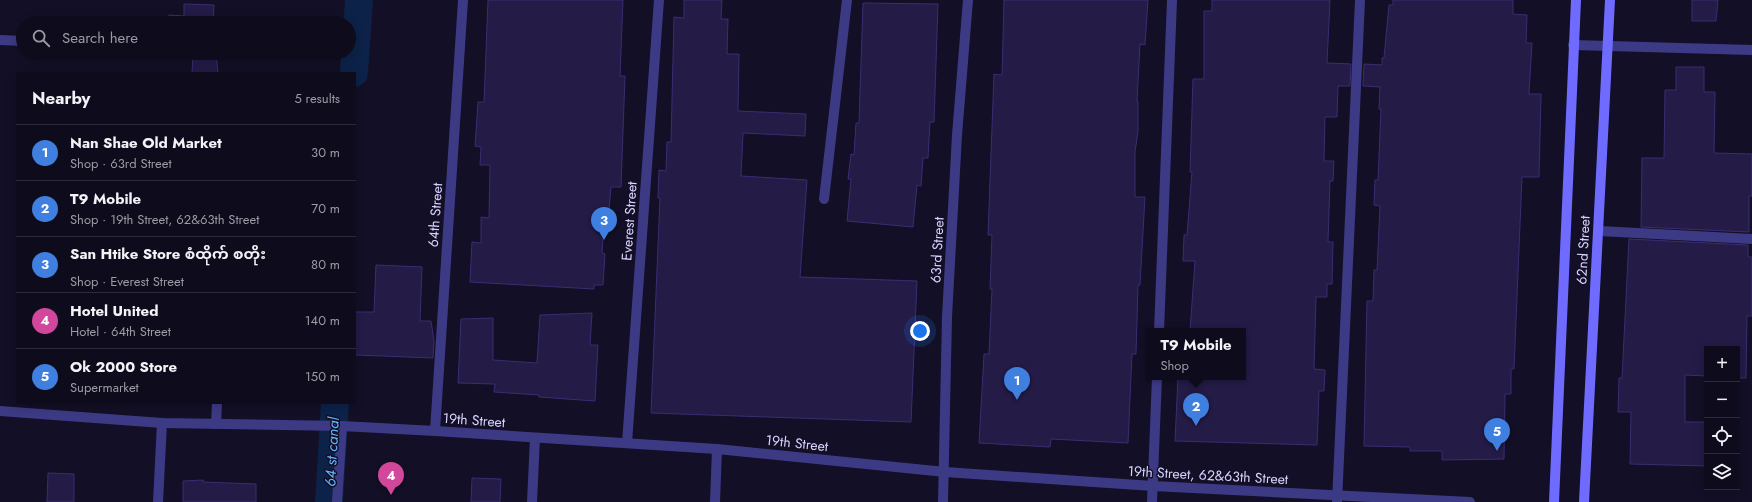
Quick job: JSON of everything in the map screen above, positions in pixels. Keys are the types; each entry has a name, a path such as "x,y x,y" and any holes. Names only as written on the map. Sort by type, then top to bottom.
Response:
{"main road":[{"name":"62nd Street","path":"1554,502 1576,0"},
{"name":"62nd Street","path":"1584,502 1610,0"}],"street":[{"name":"64th Street","path":"436,431 463,0"},
{"name":"Everest Street","path":"627,443 659,0"},
{"path":"824,199 847,0"},
{"name":"63rd Street","path":"943,502 948,318 957,135 968,0"},
{"path":"1159,328 1172,0"},
{"path":"1337,499 1360,0"},
{"path":"0,40 16,41"},
{"path":"1574,45 1752,50"},
{"path":"1599,231 1752,239"},
{"path":"1152,502 1157,380"},
{"path":"216,424 217,404"},
{"name":"19th Street","path":"0,411 162,423 294,424 627,443 717,449 945,472"},
{"path":"158,502 162,423"},
{"path":"337,502 339,426"},
{"path":"532,502 535,438"},
{"path":"715,502 717,449"},
{"name":"19th Street, 62&63th Street","path":"945,472 1337,499 1470,502"}],"building":[{"path":"488,0 623,0 620,76 625,76 621,187 611,187 609,210 605,210 602,253 605,254 603,285 594,285 594,289 470,282 472,242 481,243 481,217 489,218 490,165 480,165 481,147 475,146 478,102 484,102"},
{"path":"684,0 722,0 721,19 728,19 727,54 739,54 738,111 806,114 805,136 743,133 741,176 807,180 800,277 917,281 911,422 651,413 660,198 658,198 659,170 666,171 667,142 671,142 674,17 684,18"},
{"path":"1004,0 1148,0 1145,45 1140,44 1137,101 1138,131 1135,152 1135,197 1145,197 1140,285 1138,285 1136,354 1132,354 1128,443 1051,439 1050,447 979,443 984,354 989,354 992,289 990,289 992,235 988,235 994,74 1002,75"},
{"path":"1212,0 1330,0 1327,63 1351,64 1350,86 1338,86 1337,117 1325,117 1324,161 1334,161 1333,181 1330,181 1328,242 1333,242 1332,284 1327,284 1327,297 1316,297 1314,369 1325,370 1324,391 1319,391 1317,445 1175,441 1178,380 1246,380 1246,328 1190,328 1195,261 1183,261 1184,235 1187,235 1192,172 1190,172 1193,79 1204,79 1204,11 1212,11"},
{"path":"1393,0 1513,0 1513,14 1527,15 1526,43 1532,43 1529,94 1541,94 1539,177 1522,177 1514,369 1511,369 1511,394 1505,394 1504,459 1442,460 1442,451 1410,451 1410,447 1364,446 1367,301 1373,301 1374,270 1377,270 1380,206 1374,205 1375,180 1378,180 1381,109 1379,109 1380,87 1363,86 1364,64 1382,65 1389,5 1393,5"},
{"path":"1692,0 1718,0 1716,21 1692,21"},
{"path":"863,3 938,4 934,122 930,122 928,158 923,158 921,186 917,185 913,227 847,221 851,179 848,179 851,154 854,155 856,123 859,123"},
{"path":"184,4 214,5 213,16 184,16"},
{"path":"193,60 217,60 218,72 192,72"},
{"path":"1676,67 1704,67 1704,92 1715,92 1714,153 1752,154 1752,196 1749,196 1749,232 1641,227 1642,158 1664,158 1665,90 1676,90"},
{"path":"1629,239 1748,245 1748,257 1752,257 1752,316 1747,316 1746,378 1740,378 1740,346 1704,346 1704,376 1685,375 1685,422 1704,422 1704,466 1630,464 1631,412 1618,412 1619,378 1622,378"},
{"path":"376,265 422,267 420,321 431,321 434,341 433,358 356,355 356,312 374,312"},
{"path":"592,313 590,345 598,345 595,401 494,392 495,384 458,383 461,319 493,318 493,360 537,363 540,315"},
{"path":"48,473 74,474 74,502 47,502"},
{"path":"472,478 501,479 500,502 471,502"},
{"path":"203,480 203,482 256,484 256,502 183,502 183,481"}],"waterway":[{"name":"64 st canal","path":"356,44 359,0"},
{"name":"64 st canal","path":"354,72 355,60"},
{"name":"64 st canal","path":"329,502 335,404"}],"place":[{"name":"San Htike Store စံထိုက် စတိုး","path":"604,240"},
{"name":"Nan Shae Old Market","path":"1017,400"},
{"name":"T9 Mobile","path":"1196,426"},
{"name":"Ok 2000 Store","path":"1497,451"},
{"name":"Hotel United","path":"391,495"}]}
